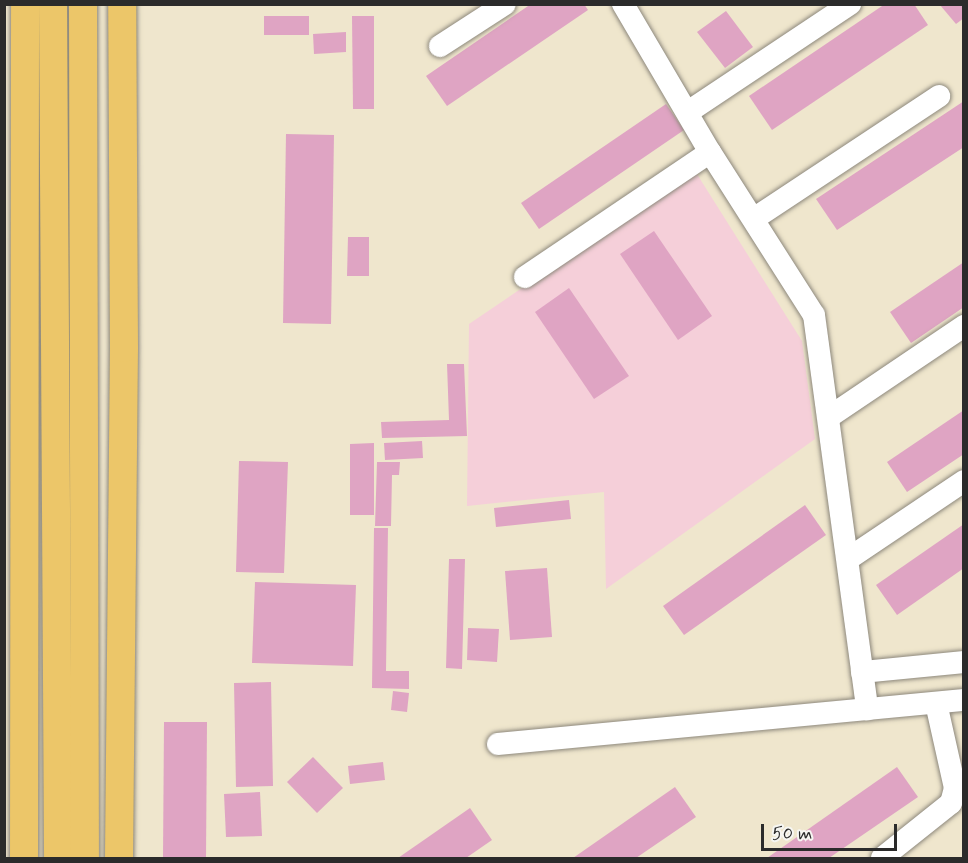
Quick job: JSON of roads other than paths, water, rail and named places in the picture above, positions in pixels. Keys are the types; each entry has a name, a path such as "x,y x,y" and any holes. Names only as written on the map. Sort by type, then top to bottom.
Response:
{"main road":[{"path":"24,858 25,4"},
{"path":"53,4 58,858"},
{"path":"83,4 85,858"},
{"path":"119,858 124,348 122,4"}],"street":[{"path":"440,46 505,4"},
{"path":"623,4 710,152 814,315 867,709"},
{"path":"688,112 850,4"},
{"path":"754,218 939,96"},
{"path":"525,277 710,152"},
{"path":"829,417 963,326"},
{"path":"848,559 963,481"},
{"path":"862,672 963,662"},
{"path":"498,744 963,700"},
{"path":"882,858 940,815 951,803 955,788 936,703"}]}
